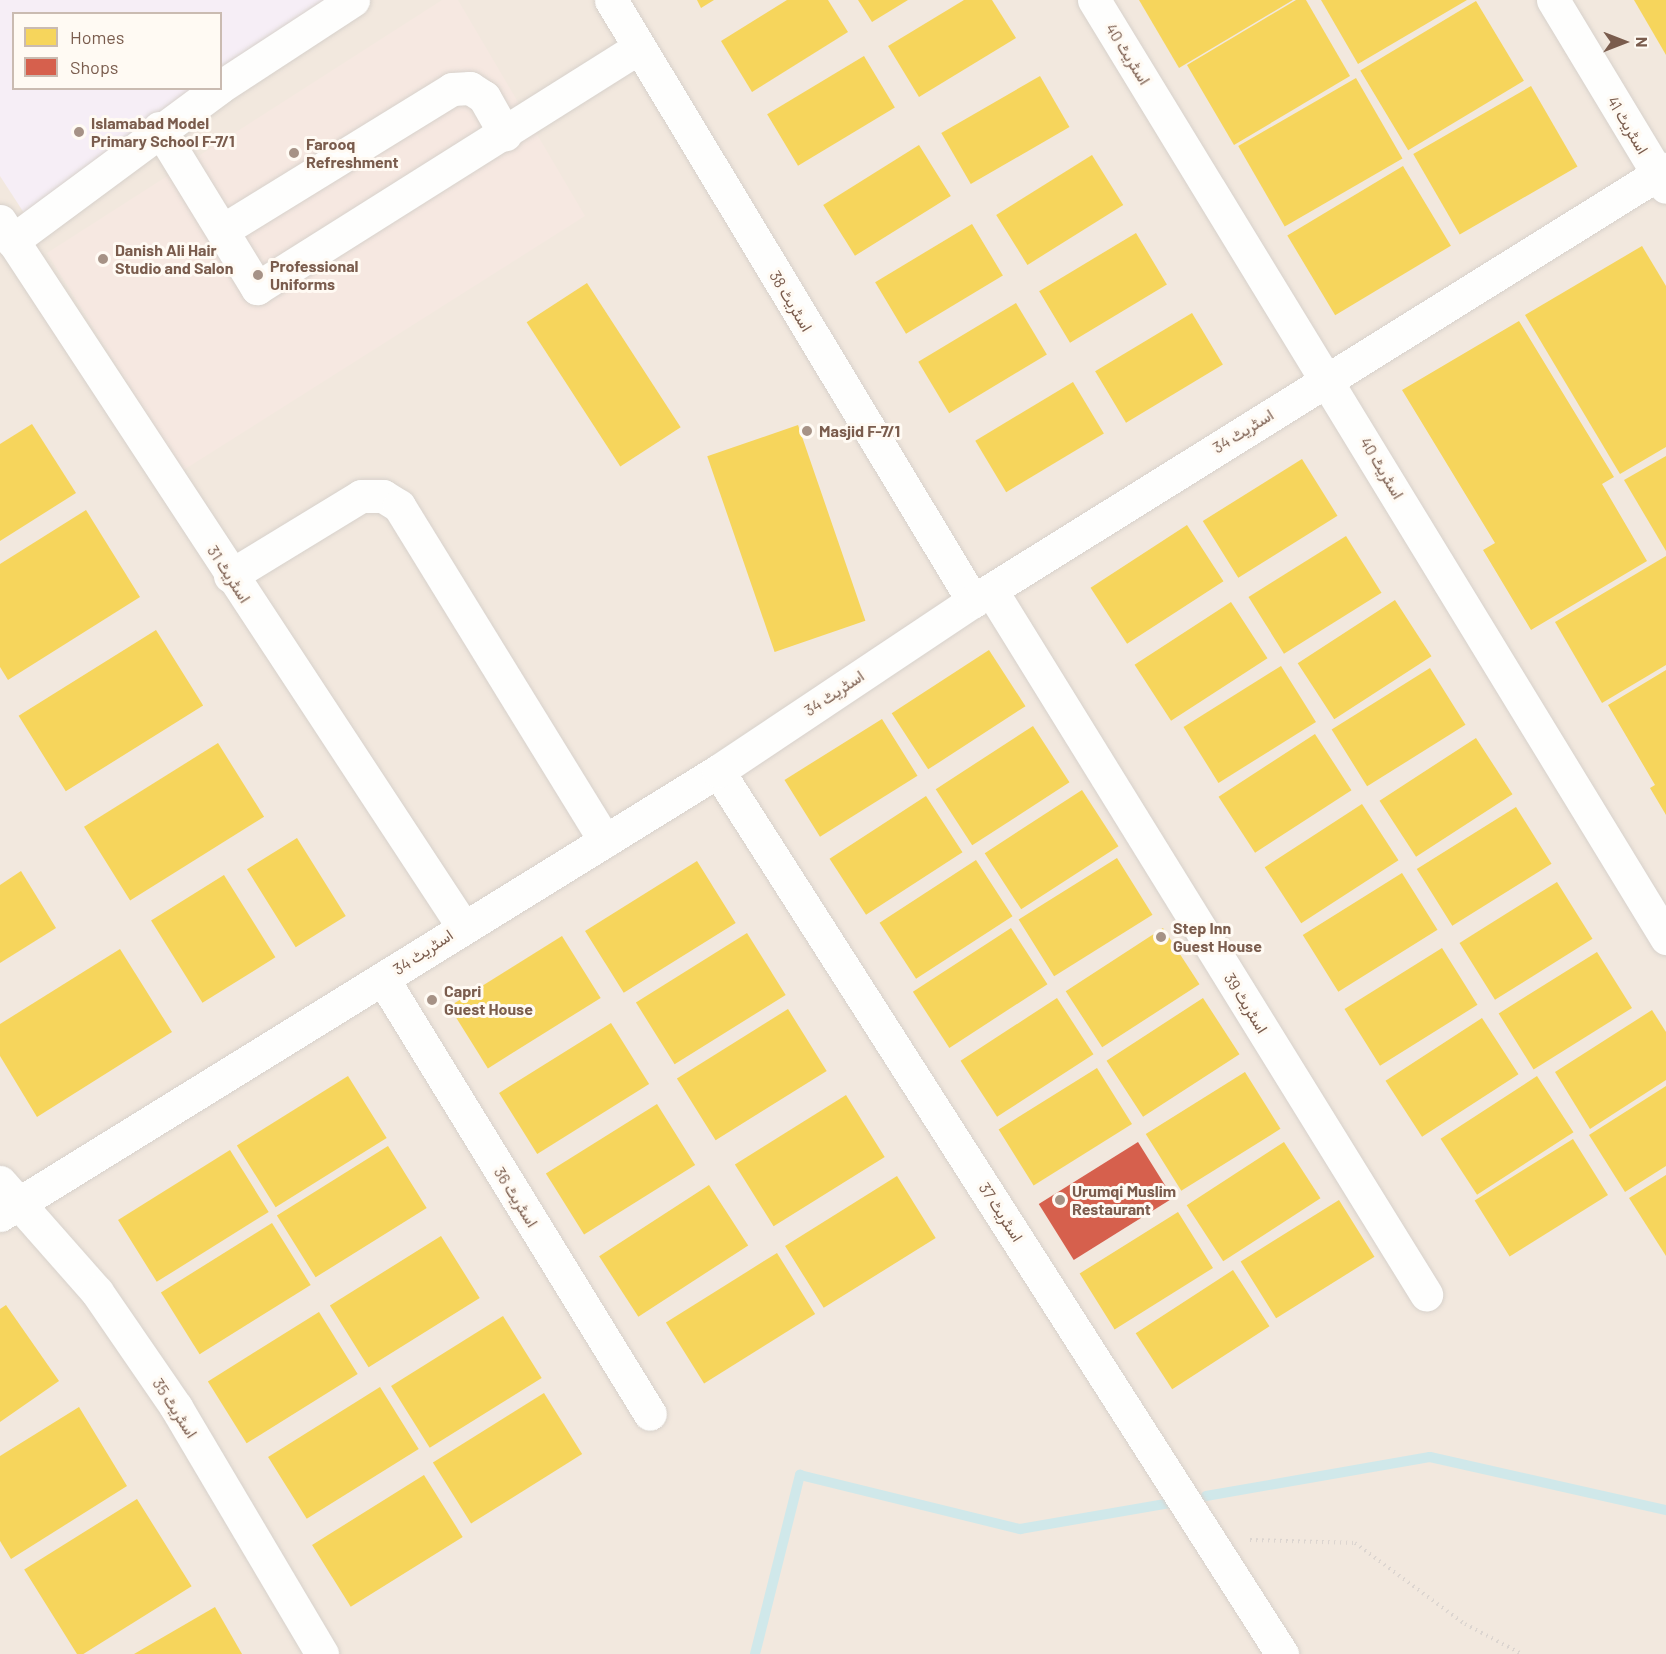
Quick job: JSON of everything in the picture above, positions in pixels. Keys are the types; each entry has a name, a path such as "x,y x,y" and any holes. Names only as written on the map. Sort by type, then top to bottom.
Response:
{"street":[{"path":"222,87 353,0"},
{"name":"اسٹریٹ 38","path":"611,0 638,48 982,595"},
{"name":"اسٹریٹ 40","path":"1094,0 1327,378 1666,938"},
{"name":"اسٹریٹ 41","path":"1553,0 1663,176"},
{"path":"159,128 257,288 505,134 638,48"},
{"path":"223,230 452,89 470,88 484,97 505,134"},
{"path":"6,231 217,90"},
{"name":"اسٹریٹ 34","path":"5,1201 383,979 462,925 718,771 982,595 1327,378 1663,176"},
{"name":"اسٹریٹ 31","path":"6,231 230,576 462,925"},
{"path":"230,576 361,496 383,496 399,506 605,841"},
{"name":"اسٹریٹ 39","path":"982,595 1426,1294"},
{"name":"اسٹریٹ 37","path":"718,771 1282,1654"},
{"name":"اسٹریٹ 36","path":"383,979 650,1414"},
{"name":"اسٹریٹ 35","path":"5,1201 97,1292 176,1407 322,1654"}],"path":[{"path":"1210,1539 1355,1543 1466,1624 1522,1654"}],"shaded area":[{"path":"0,0 1666,0 1666,1654 0,1654"},
{"name":"Islamabad Model Primary School F-7/1","path":"0,0 369,0 26,216 0,176"},
{"path":"442,0 458,0 585,216 182,471 47,253"}],"building: Homes":[{"path":"697,0 714,0 701,8"},
{"path":"787,0 828,0 848,32 752,92 721,41"},
{"path":"858,0 908,0 872,22"},
{"path":"964,0 992,0 1016,38 919,97 888,46"},
{"path":"1139,0 1293,0 1179,68"},
{"path":"1296,0 1306,0 1350,76 1234,145 1187,65"},
{"path":"1321,0 1467,0 1358,64"},
{"path":"1634,0 1666,0 1666,55"},
{"path":"1476,1 1524,81 1408,150 1360,71"},
{"path":"864,56 895,107 798,166 767,114"},
{"path":"1040,76 1070,127 971,184 941,133"},
{"path":"1356,78 1402,159 1285,227 1238,146"},
{"path":"1531,86 1578,167 1460,235 1413,154"},
{"path":"919,145 951,196 855,256 823,205"},
{"path":"1092,155 1123,205 1027,265 996,215"},
{"path":"1403,166 1451,246 1335,315 1287,236"},
{"path":"972,224 1003,275 906,334 875,282"},
{"path":"1136,233 1167,284 1070,343 1039,291"},
{"path":"1642,246 1666,286 1666,447 1620,474 1525,315"},
{"path":"587,283 681,427 620,466 527,322"},
{"path":"1016,303 1047,354 949,413 918,362"},
{"path":"1192,313 1223,364 1126,423 1095,371"},
{"path":"1519,321 1614,477 1602,484 1647,561 1531,630 1483,550 1495,543 1402,390"},
{"path":"1073,382 1104,433 1006,492 975,441"},
{"path":"32,424 76,493 0,541 0,444"},
{"path":"798,425 865,621 775,652 707,456"},
{"path":"1666,456 1666,551 1624,480"},
{"path":"1302,459 1338,516 1238,578 1203,521"},
{"path":"86,510 140,597 8,680 0,667 0,564"},
{"path":"1187,525 1223,581 1127,644 1091,588"},
{"path":"1346,536 1382,593 1284,654 1248,597"},
{"path":"1666,556 1666,665 1602,703 1555,622"},
{"path":"1395,600 1431,656 1334,719 1298,663"},
{"path":"1231,602 1267,658 1171,721 1135,665"},
{"path":"156,630 203,705 66,791 19,716"},
{"path":"989,650 1025,706 928,769 892,713"},
{"path":"1281,666 1316,722 1218,783 1183,727"},
{"path":"1430,668 1466,725 1367,786 1332,729"},
{"path":"1666,670 1666,815 1650,788 1655,785 1608,705"},
{"path":"882,719 918,776 820,837 784,780"},
{"path":"1033,726 1069,782 972,845 936,789"},
{"path":"1315,734 1351,790 1255,853 1219,797"},
{"path":"1476,738 1512,794 1416,857 1380,801"},
{"path":"218,743 264,817 130,901 84,827"},
{"path":"1082,790 1118,846 1021,909 985,853"},
{"path":"926,796 962,852 866,915 830,859"},
{"path":"1362,804 1398,860 1301,923 1265,867"},
{"path":"1516,807 1552,864 1452,926 1417,869"},
{"path":"297,838 346,916 296,947 247,869"},
{"path":"1117,858 1153,915 1054,976 1019,919"},
{"path":"976,860 1012,916 916,979 880,923"},
{"path":"697,861 736,923 624,993 585,931"},
{"path":"21,871 56,928 0,963 0,885"},
{"path":"1402,873 1438,930 1338,992 1303,935"},
{"path":"224,875 275,957 202,1003 151,921"},
{"path":"1557,882 1593,939 1495,1000 1459,943"},
{"path":"1011,928 1047,984 949,1048 913,992"},
{"path":"1163,928 1199,984 1102,1047 1066,991"},
{"path":"747,933 786,995 675,1064 636,1002"},
{"path":"562,936 601,998 488,1068 449,1006"},
{"path":"1442,948 1478,1005 1380,1066 1344,1009"},
{"path":"120,949 172,1032 37,1117 0,1056 0,1024"},
{"path":"1597,952 1632,1008 1534,1069 1499,1013"},
{"path":"1057,998 1093,1054 997,1117 961,1061"},
{"path":"1203,998 1239,1054 1143,1117 1107,1061"},
{"path":"788,1009 827,1071 716,1140 677,1078"},
{"path":"1652,1010 1666,1032 1666,1080 1590,1129 1555,1072"},
{"path":"1482,1018 1518,1074 1422,1137 1386,1081"},
{"path":"611,1023 649,1084 537,1154 499,1093"},
{"path":"1097,1068 1132,1124 1034,1185 999,1129"},
{"path":"1245,1072 1281,1129 1181,1191 1146,1134"},
{"path":"348,1076 387,1138 276,1207 237,1145"},
{"path":"1537,1076 1573,1132 1477,1195 1441,1139"},
{"path":"1666,1086 1666,1166 1625,1192 1589,1135"},
{"path":"846,1095 885,1157 774,1226 735,1164"},
{"path":"657,1104 695,1165 584,1234 546,1173"},
{"path":"1573,1139 1608,1195 1510,1256 1475,1200"},
{"path":"1284,1142 1320,1198 1223,1261 1187,1205"},
{"path":"388,1146 427,1208 316,1277 277,1215"},
{"path":"230,1150 269,1212 157,1282 118,1220"},
{"path":"1666,1175 1666,1256 1629,1198"},
{"path":"897,1176 936,1238 824,1308 785,1246"},
{"path":"709,1185 748,1245 638,1317 599,1256"},
{"path":"1339,1200 1375,1257 1276,1318 1241,1261"},
{"path":"1178,1212 1213,1268 1115,1329 1080,1273"},
{"path":"272,1223 311,1285 200,1354 161,1292"},
{"path":"441,1236 480,1298 369,1367 330,1305"},
{"path":"777,1253 815,1314 704,1383 666,1322"},
{"path":"1233,1270 1269,1326 1172,1389 1136,1333"},
{"path":"6,1305 59,1381 0,1422 0,1309"},
{"path":"319,1312 358,1374 247,1443 208,1381"},
{"path":"503,1316 542,1378 430,1448 391,1386"},
{"path":"380,1387 419,1449 307,1519 268,1457"},
{"path":"544,1393 582,1454 471,1523 433,1462"},
{"path":"79,1407 127,1486 11,1559 0,1541 0,1456"},
{"path":"424,1475 463,1537 351,1607 312,1545"},
{"path":"137,1499 192,1586 83,1654 77,1654 24,1569"},
{"path":"215,1607 242,1654 134,1654"}],"building: Shops":[{"path":"1138,1142 1173,1198 1074,1260 1039,1204"}],"waterway":[{"path":"1206,1496 1430,1457 1666,1510"},
{"path":"755,1654 800,1475 1020,1529 1170,1503"}],"place":[{"name":"Islamabad Model Primary School F-7/1","path":"79,132"},
{"name":"Farooq Refreshment","path":"294,153"},
{"name":"Danish Ali Hair Studio and Salon","path":"103,259"},
{"name":"Professional Uniforms","path":"258,275"},
{"name":"Masjid F-7/1","path":"807,431"},
{"name":"Step Inn Guest House","path":"1161,937"},
{"name":"Capri Guest House","path":"432,1000"},
{"name":"Urumqi Muslim Restaurant","path":"1060,1200"}]}
